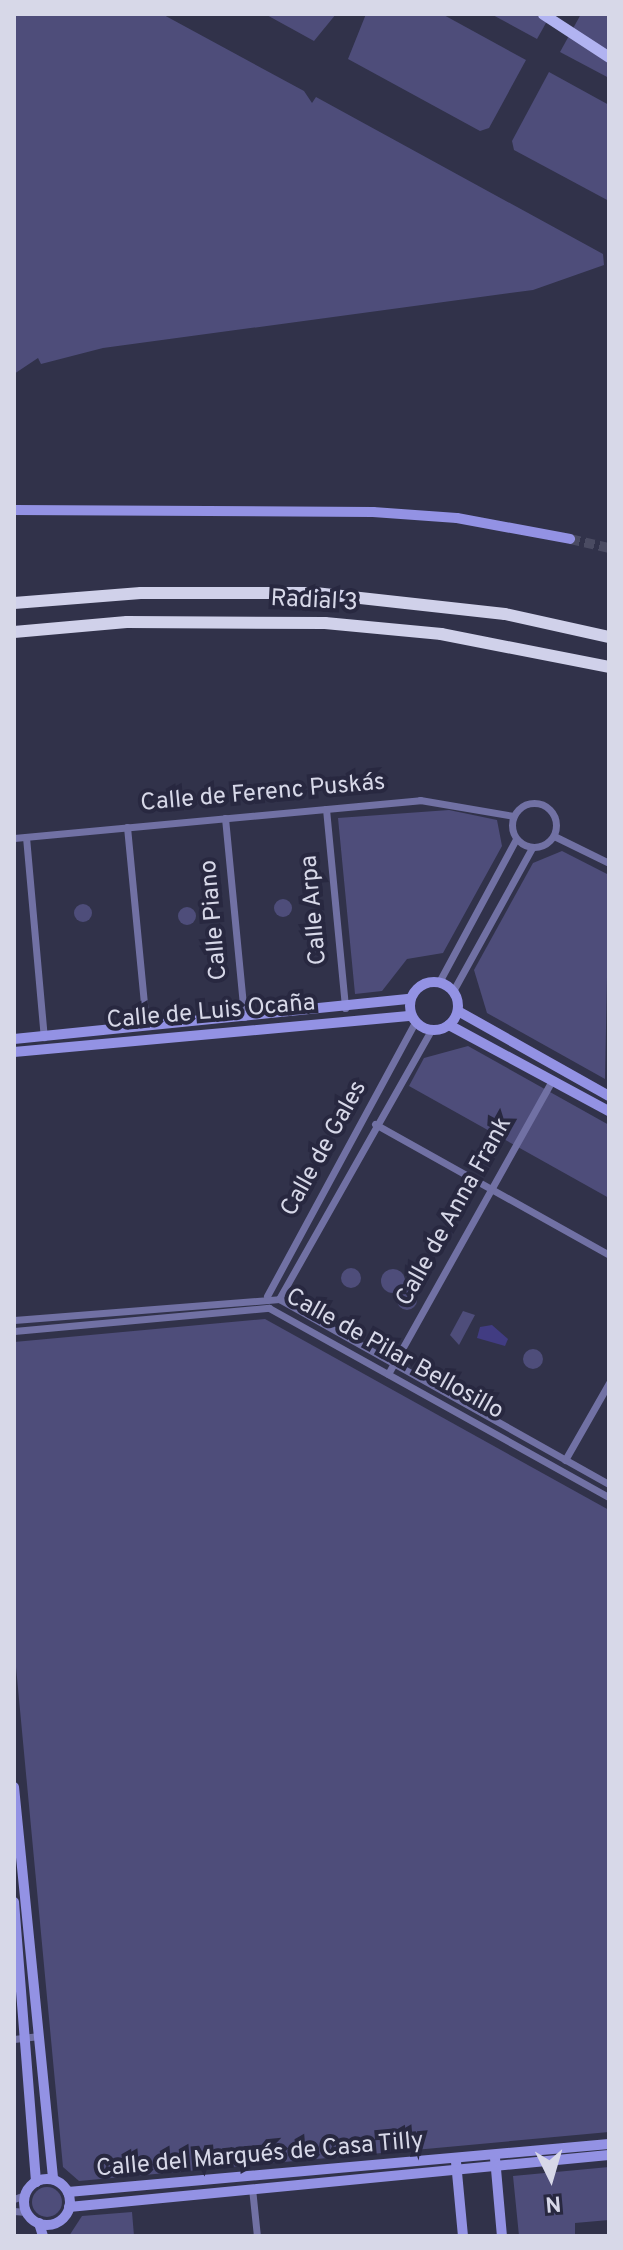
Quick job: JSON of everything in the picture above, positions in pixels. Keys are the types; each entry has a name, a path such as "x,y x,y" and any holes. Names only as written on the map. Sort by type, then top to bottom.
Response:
{"highway":[{"name":"Radial 3","path":"14,603 141,593 315,593 505,614 609,637"},
{"name":"Radial 3","path":"14,632 127,622 325,623 471,638 609,667"}],"main road":[{"path":"543,14 609,57"},
{"path":"14,510 373,512 457,518 570,539"},
{"path":"458,1011 449,1025 431,1030 413,1019 410,999 421,985 439,982 453,991 458,1011 609,1096"},
{"name":"Calle de Luis Ocaña","path":"14,1039 345,1008 410,999"},
{"name":"Calle de Luis Ocaña","path":"14,1052 413,1019"},
{"path":"449,1025 609,1111"},
{"path":"14,1787 16,1834 53,2179 68,2192 69,2207 58,2222 56,2236"},
{"path":"14,1902 20,2038 36,2182"},
{"path":"495,2160 609,2144"},
{"path":"463,2236 456,2163 609,2155"},
{"path":"495,2160 502,2236"},
{"name":"Calle del Marqués de Casa Tilly","path":"69,2207 456,2163"},
{"name":"Calle del Marqués de Casa Tilly","path":"68,2192 456,2163"},
{"path":"43,2236 39,2223 26,2212 19,2197 36,2182 53,2179"},
{"path":"39,2223 58,2222"}],"street":[{"name":"Calle de Ferenc Puskás","path":"14,838 437,799 514,816"},
{"path":"439,982 516,839 514,816 524,805 545,805 555,815 554,836"},
{"name":"Calle Arpa","path":"326,809 345,1008"},
{"name":"Calle Piano","path":"225,818 244,1017"},
{"path":"127,827 146,1026"},
{"path":"453,991 532,848 554,836"},
{"path":"554,836 609,863"},
{"path":"26,837 44,1037"},
{"path":"516,839 532,848"},
{"name":"Calle de Gales","path":"267,1296 413,1019"},
{"name":"Calle de Gales","path":"279,1299 375,1124 431,1030"},
{"name":"Calle de Anna Frank","path":"388,1374 552,1080"},
{"path":"375,1124 609,1255"},
{"name":"Calle de Pilar Bellosillo","path":"14,1320 267,1296 279,1299 609,1484"},
{"name":"Calle de Pilar Bellosillo","path":"14,1331 269,1308 609,1497"},
{"path":"565,1460 609,1383"},
{"path":"20,2038 39,2036"},
{"path":"252,2188 257,2236"},
{"path":"14,2211 26,2212"}],"shaded area":[{"path":"14,14 162,14 304,91 312,103 316,97 603,254 604,265 533,290 103,348 41,364 38,358 14,374"},
{"path":"265,14 336,14 314,41"},
{"path":"366,14 442,14 526,60 489,128 480,131 348,59"},
{"path":"491,14 551,14 537,39"},
{"path":"581,14 609,14 609,78 560,52"},
{"path":"549,72 609,105 609,201 514,150 512,141"},
{"path":"449,810 497,820 502,846 443,953 407,959 382,991 355,994 338,818"},
{"path":"562,851 609,875 605,1079 487,1013 474,970 533,863"},
{"path":"283,899 292,908 283,917 274,908"},
{"path":"83,904 92,913 83,922 74,913"},
{"path":"187,907 196,916 187,925 178,916"},
{"path":"468,1046 609,1125 609,1198 409,1086 424,1058"},
{"path":"351,1268 358,1271 361,1278 358,1285 351,1288 344,1285 341,1278 344,1271"},
{"path":"393,1269 402,1272 405,1281 402,1290 393,1293 384,1290 381,1281 384,1272"},
{"path":"407,1290 414,1293 417,1300 414,1307 407,1310 400,1307 397,1300 400,1293"},
{"path":"463,1311 475,1315 459,1345 450,1335"},
{"path":"265,1319 609,1510 609,2132 79,2181 63,2167 14,1646 14,1342"},
{"path":"492,1325 508,1339 505,1346 477,1338 480,1327"},
{"path":"529,1349 537,1349 543,1359 537,1369 529,1369 523,1363 523,1355"},
{"path":"609,2167 609,2220 575,2223 575,2236 519,2236 513,2176"},
{"path":"47,2187 58,2191 62,2202 58,2213 47,2217 36,2213 32,2202 36,2191"},
{"path":"132,2212 134,2236 69,2236 82,2216"}],"tunnel":[{"path":"570,539 609,548"}]}
